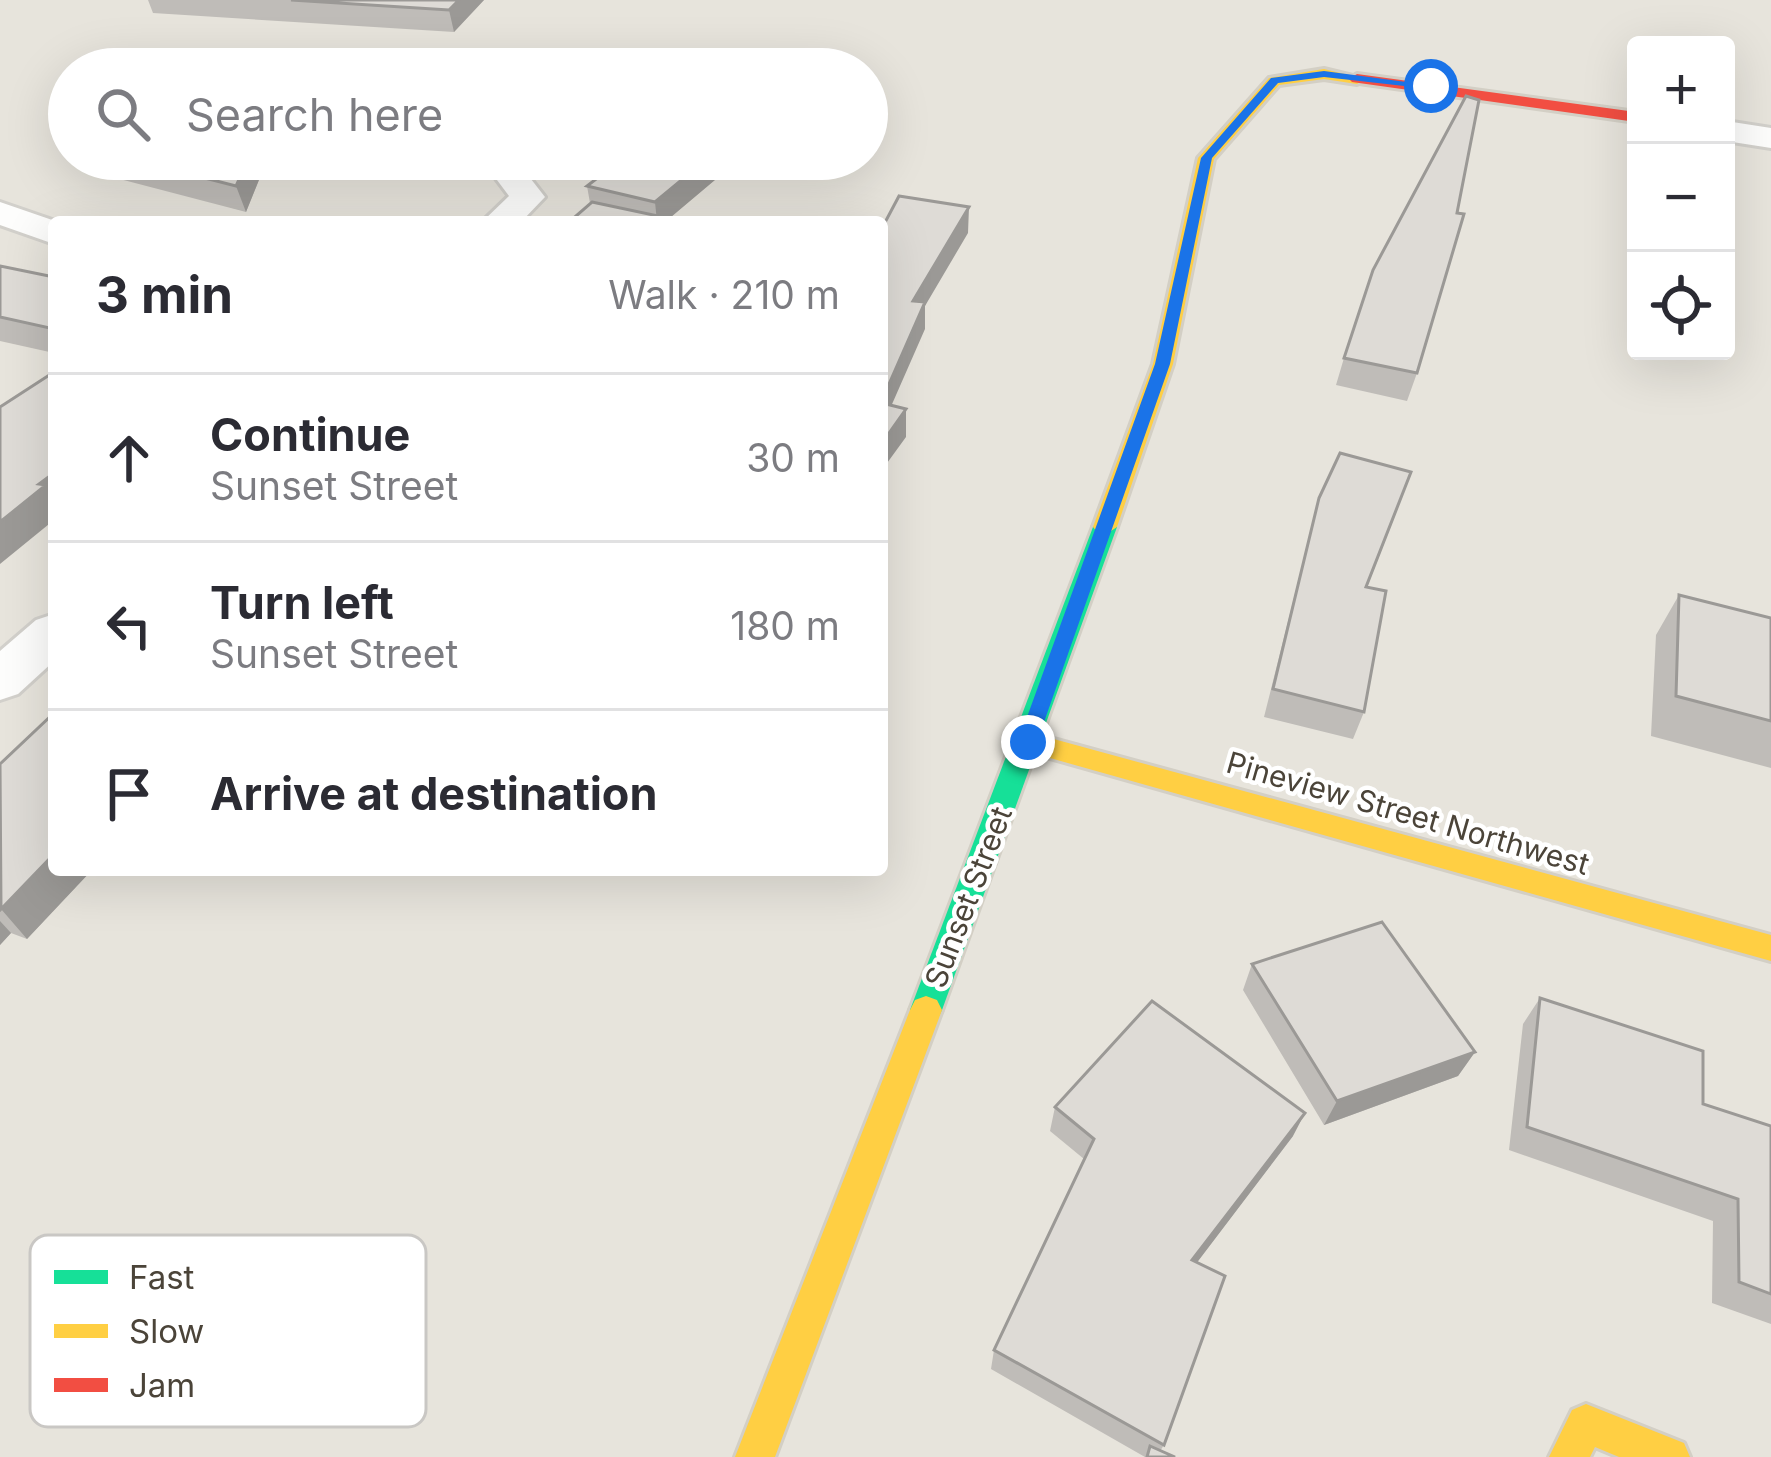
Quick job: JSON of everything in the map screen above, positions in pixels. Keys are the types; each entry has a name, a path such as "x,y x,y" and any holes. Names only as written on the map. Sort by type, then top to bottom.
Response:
{"street":[{"name":"Sunset Street","path":"755,1457 1028,742 1163,364 1207,158 1274,80 1324,74 1627,116"},
{"path":"1735,132 1771,138"},
{"path":"506,216 528,196 515,180"},
{"path":"0,213 48,230"},
{"path":"0,681 48,637"},
{"name":"Pineview Street Northwest","path":"1028,742 1771,948"},
{"path":"1569,1457 1586,1424 1670,1457"}],"shaded area":[{"path":"0,0 1771,0 1771,1457 0,1457"}],"building":[{"path":"291,0 459,0 449,10"},
{"path":"1466,96 1479,100 1457,213 1464,214 1417,373 1344,358 1373,270"},
{"path":"595,180 682,180 655,202 587,186"},
{"path":"899,196 969,207 913,301 925,302 888,386 888,217"},
{"path":"592,202 658,216 576,216"},
{"path":"0,266 48,276 48,328 0,317"},
{"path":"48,376 48,477 39,484 46,485 0,522 0,407"},
{"path":"888,404 906,409 888,434"},
{"path":"1340,453 1411,472 1366,587 1386,591 1364,712 1273,689 1319,498"},
{"path":"1679,595 1771,618 1771,721 1676,696"},
{"path":"48,719 48,860 1,909 0,764"},
{"path":"1382,922 1475,1052 1337,1101 1252,964"},
{"path":"1540,998 1703,1051 1703,1104 1771,1126 1771,1294 1739,1282 1738,1199 1527,1127"},
{"path":"1152,1001 1305,1113 1192,1260 1225,1276 1164,1445 994,1350 1094,1139 1055,1107"},
{"path":"1150,1446 1175,1457 1147,1457"}],"traffic: fast":[{"path":"926,1010 1105,527"}],"traffic: slow":[{"path":"1105,527 1163,364 1206,158 1274,81 1324,74 1357,79"},
{"path":"1028,742 1771,948"},
{"path":"755,1457 926,1010"},
{"path":"1569,1457 1586,1424 1670,1457"}],"traffic: jam":[{"path":"1357,79 1627,116"}],"route":[{"path":"1028,742 1163,364 1207,158 1274,80 1324,74 1431,86"}]}
